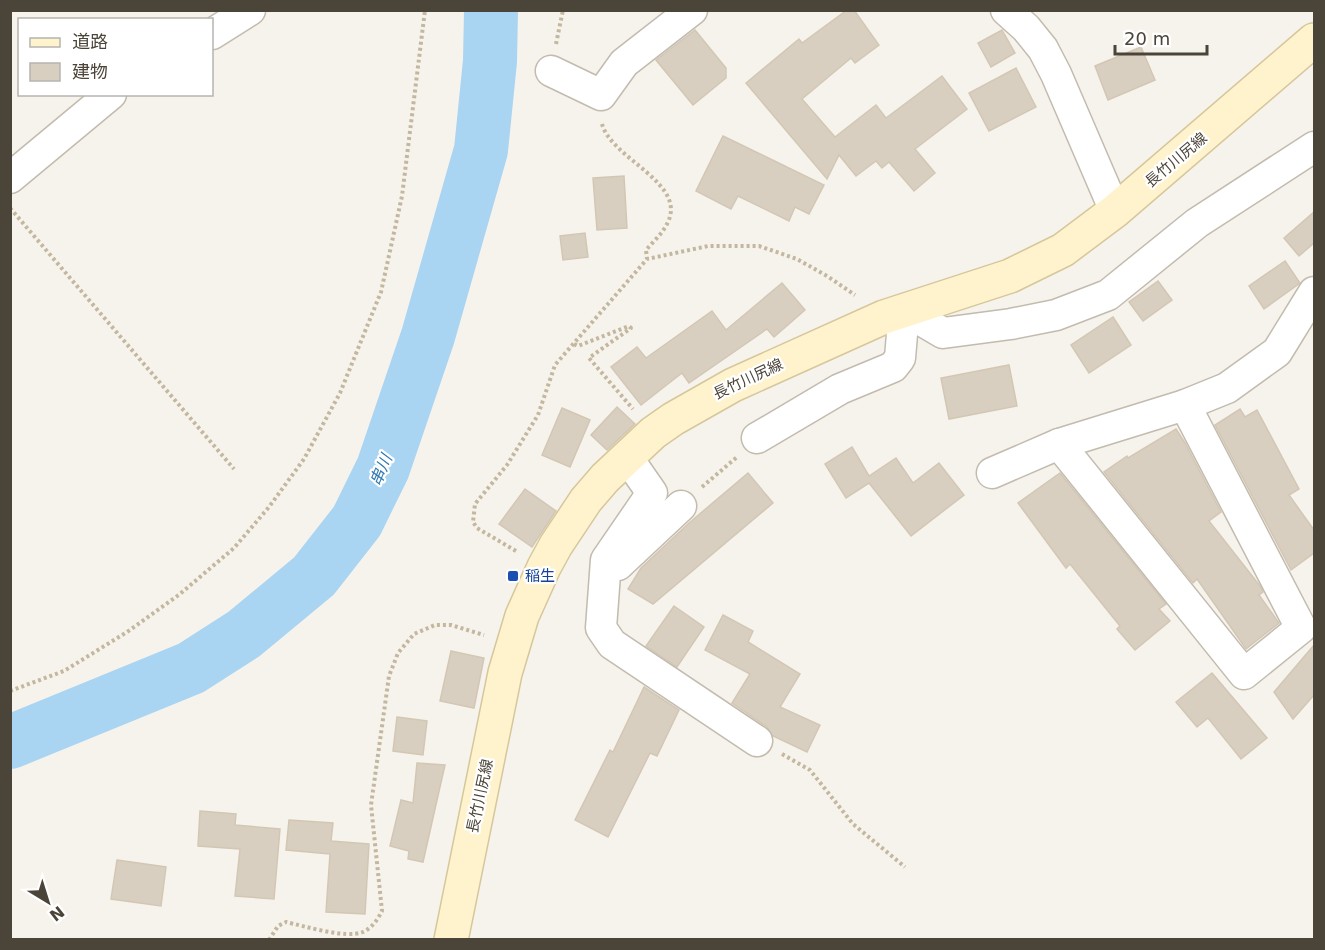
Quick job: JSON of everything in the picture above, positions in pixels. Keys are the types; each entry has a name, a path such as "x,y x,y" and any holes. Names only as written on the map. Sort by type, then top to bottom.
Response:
{"main road":[{"name":"長竹川尻線","path":"451,939 505,673 522,616 556,545 586,500 627,457 653,433 673,419 733,385 904,310 1025,270 1063,250 1116,211 1314,40"}],"street":[{"path":"213,33 250,10"},
{"path":"550,71 601,95 624,63 692,10"},
{"path":"1006,10 1044,49 1116,211"},
{"path":"10,178 109,96"},
{"path":"757,438 840,389 893,367 900,358 904,310 943,333 1011,324 1056,315 1108,295 1197,223 1314,147"},
{"path":"992,473 1059,444 1185,405 1227,388 1277,352 1313,299"},
{"path":"1059,444 1244,674 1301,628 1185,405"},
{"path":"627,457 652,493 606,560 601,628 612,644 757,741"},
{"path":"605,581 624,558 681,506"}],"path":[{"path":"10,691 64,671 127,632 180,594 234,548 269,507 304,459 340,393 381,292 402,196 425,10"},
{"path":"601,95 599,112 603,129 614,144 663,188 670,200 672,212 667,225 646,250 648,259"},
{"path":"10,208 234,469"},
{"path":"544,567 477,528 473,522 475,504 507,465 538,415 555,365 648,259 708,246 759,246 797,259 844,287"},
{"path":"574,344 578,346 629,326 631,328 589,358 653,433"},
{"path":"681,506 757,438"},
{"path":"269,939 278,926 286,922 347,934 363,932 376,922 382,911 371,805 389,676 398,653 414,634 435,625 451,625 513,645"},
{"path":"757,741 810,770 853,824 904,867"}],"building":[{"path":"847,10 854,10 879,45 855,63 851,58 802,99 835,137 876,105 886,118 942,76 967,109 915,149 935,173 914,191 889,162 882,168 876,161 856,176 839,155 827,179 746,83 799,39 802,43"},
{"path":"695,30 726,68 726,78 693,105 656,60"},
{"path":"1002,30 1015,53 991,67 978,43"},
{"path":"1141,47 1155,80 1108,100 1095,66"},
{"path":"1016,68 1036,107 989,131 969,93"},
{"path":"723,136 824,185 809,214 795,207 789,221 738,196 731,209 696,191"},
{"path":"624,176 627,228 597,230 593,178"},
{"path":"1314,212 1314,243 1299,256 1284,238"},
{"path":"585,233 588,257 563,260 560,236"},
{"path":"1285,261 1300,283 1264,309 1249,286"},
{"path":"1158,281 1172,300 1143,321 1129,302"},
{"path":"782,283 805,310 774,337 767,329 689,383 682,373 641,405 611,367 637,347 646,358 712,311 726,330"},
{"path":"1113,317 1131,345 1089,373 1071,345"},
{"path":"1009,365 1017,406 949,419 941,378"},
{"path":"617,407 635,424 607,450 591,435"},
{"path":"562,408 590,420 570,467 542,455"},
{"path":"1240,409 1245,417 1257,410 1299,489 1289,495 1314,530 1314,553 1291,570 1215,425"},
{"path":"1176,429 1221,512 1209,521 1260,586 1263,592 1259,595 1279,623 1246,649 1197,579 1193,583 1104,472 1127,456 1128,458"},
{"path":"852,447 869,476 896,458 913,483 939,463 964,495 911,536 869,483 846,498 825,464"},
{"path":"748,473 773,503 653,604 628,589 641,568"},
{"path":"1060,473 1166,604 1159,609 1170,621 1135,650 1117,629 1120,626 1070,564 1066,568 1018,503"},
{"path":"525,489 556,511 532,547 499,524"},
{"path":"674,606 704,627 677,667 646,646"},
{"path":"723,615 753,631 748,642 800,674 780,707 820,725 807,752 773,736 767,727 732,703 750,674 705,650"},
{"path":"1314,645 1314,695 1293,719 1274,692"},
{"path":"451,651 484,658 474,708 440,701"},
{"path":"1212,673 1267,738 1241,759 1208,718 1197,727 1176,702"},
{"path":"644,687 679,710 657,756 650,753 608,837 575,820 610,750 613,752"},
{"path":"397,717 427,721 423,755 393,751"},
{"path":"417,763 445,765 423,862 408,859 409,851 390,846 401,800 413,803"},
{"path":"200,811 236,814 235,825 280,829 274,899 235,896 240,849 198,846"},
{"path":"289,820 333,823 331,841 369,844 365,914 326,912 330,854 286,850"},
{"path":"117,860 166,867 161,906 111,899"}],"waterway":[{"name":"串川","path":"10,742 191,668 244,634 314,576 357,521 383,468 428,336 481,150 490,61 491,10"}],"place":[{"name":"稲生","path":"513,576"}]}
